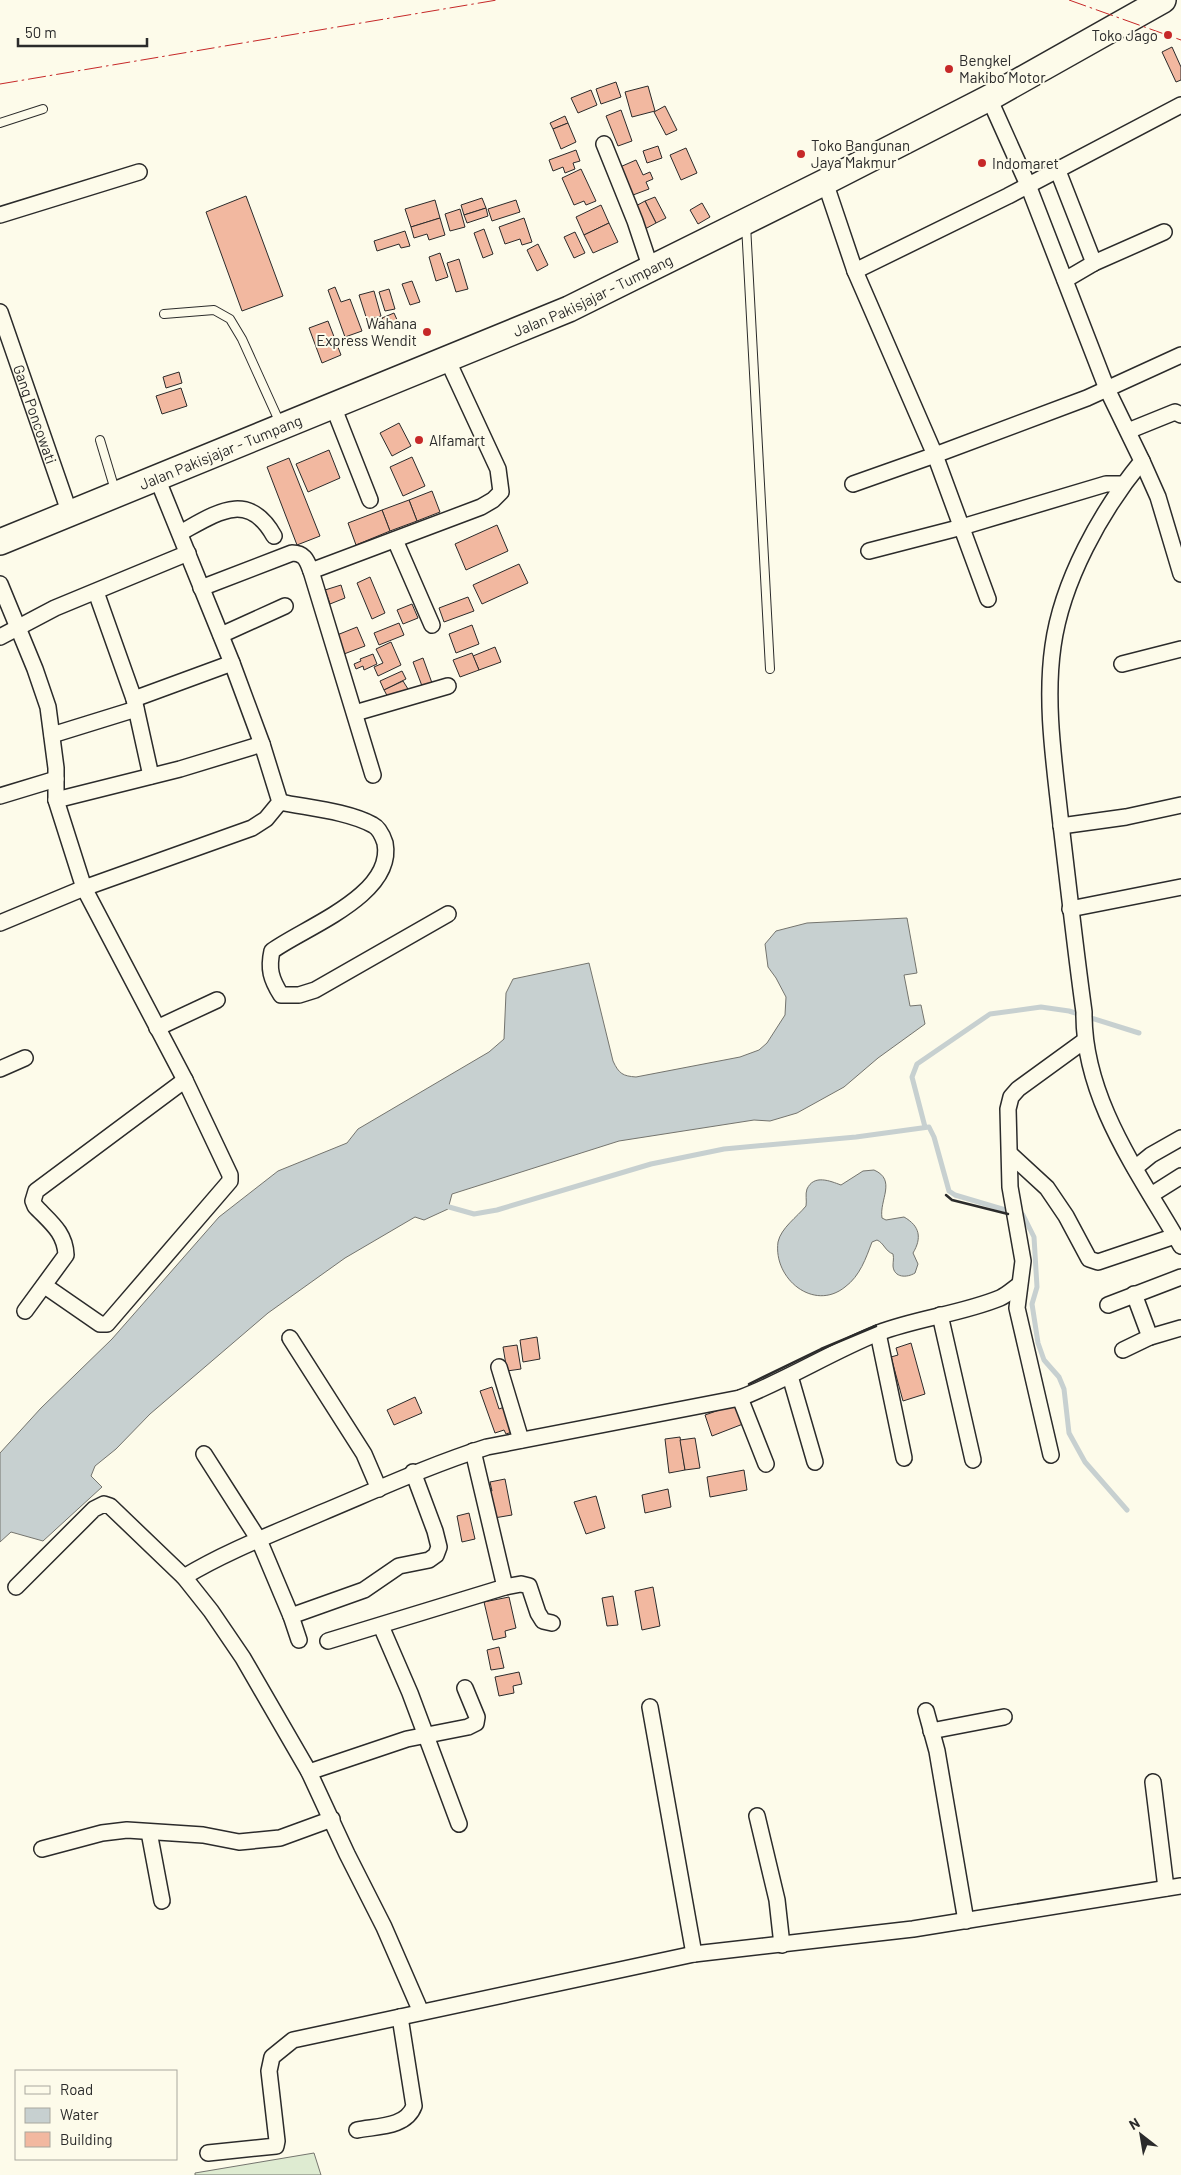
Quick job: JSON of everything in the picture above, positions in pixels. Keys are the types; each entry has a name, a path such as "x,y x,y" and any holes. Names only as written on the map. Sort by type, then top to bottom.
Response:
{"main road":[{"name":"Jalan Pakisjajar - Tumpang","path":"0,542 560,313 825,182 989,98 1163,0"}],"street":[{"path":"989,98 1028,185 1107,389 1158,497 1181,574"},
{"path":"855,272 1058,171 1181,105"},
{"path":"604,144 651,269"},
{"path":"1058,171 1094,263"},
{"path":"0,214 139,172"},
{"path":"825,182 855,272 936,455 988,599"},
{"path":"1065,280 1094,263 1164,232"},
{"name":"Gang Poncowati","path":"0,312 70,514"},
{"path":"852,484 936,455 1107,389 1181,355"},
{"path":"311,571 481,507 493,500 501,492 498,469 447,359"},
{"path":"332,406 370,500"},
{"path":"1128,430 1175,412 1181,415"},
{"path":"1010,1154 1047,1188 1066,1216 1089,1259 1098,1262 1178,1241 1124,1151 1112,1127 1084,1041 1084,1016 1052,743 1052,647 1060,610 1086,544 1124,484 1142,461"},
{"path":"157,478 232,663 262,744 280,802"},
{"path":"869,551 962,527 1106,484 1124,484"},
{"path":"180,533 224,510 235,508 249,511 259,516 267,523 274,536"},
{"path":"395,540 432,626"},
{"path":"0,637 55,608 188,553"},
{"path":"201,588 292,553 299,553 304,556 311,571 373,775"},
{"path":"0,584 48,707 56,779 56,800 84,888 229,1168 230,1181 107,1324 100,1324 45,1286"},
{"path":"96,592 135,704 151,776"},
{"path":"221,635 285,606"},
{"path":"1122,664 1181,649"},
{"path":"52,735 135,704 232,663"},
{"path":"355,713 448,686"},
{"path":"56,800 180,769 262,744"},
{"path":"0,796 56,779"},
{"path":"0,923 84,888 252,828 266,820 280,802"},
{"path":"280,802 356,817 375,826 384,838 386,852 383,867 372,883 354,902 272,951 269,964 272,980 281,995 299,995 315,990 448,914"},
{"path":"1061,826 1126,817 1181,805"},
{"path":"1070,909 1181,887"},
{"path":"157,1028 217,1000"},
{"path":"1052,1455 1017,1308 1023,1261 1009,1173 1008,1109 1011,1097 1018,1089 1084,1041"},
{"path":"0,1068 24,1058"},
{"path":"25,1311 66,1255 66,1243 59,1232 35,1206 33,1201 36,1191 185,1080"},
{"path":"1135,1168 1151,1155 1181,1138"},
{"path":"1151,1195 1181,1176"},
{"path":"1108,1305 1181,1277"},
{"path":"184,1577 218,1558 379,1489 413,1472 473,1451 740,1398 775,1385 816,1361 878,1333 903,1324 1002,1298 1019,1285"},
{"path":"1134,1294 1150,1337"},
{"path":"940,1315 973,1460"},
{"path":"1123,1350 1150,1337 1181,1328"},
{"path":"878,1333 904,1458"},
{"path":"290,1338 364,1454 379,1489"},
{"path":"499,1367 521,1440"},
{"path":"790,1376 815,1462"},
{"path":"740,1398 766,1464"},
{"path":"473,1451 505,1587"},
{"path":"204,1454 259,1540 292,1616 299,1640"},
{"path":"292,1616 364,1590 399,1566 429,1560 436,1556 439,1547 435,1531 413,1472"},
{"path":"16,1587 94,1508 104,1504 110,1506 184,1577 211,1611 243,1658 309,1772 384,1927 421,2012"},
{"path":"328,1641 505,1587 521,1584 529,1586 538,1613 543,1621 552,1623"},
{"path":"381,1626 410,1693 459,1824"},
{"path":"309,1772 407,1740 468,1727 476,1723 477,1717 465,1688"},
{"path":"650,1706 694,1954"},
{"path":"926,1711 937,1751 966,1921"},
{"path":"931,1731 1004,1717"},
{"path":"208,2153 276,2146 269,2070 272,2058 281,2048 293,2040 694,1954 782,1945 966,1921 1174,1887 1153,1782"},
{"path":"757,1816 777,1900 782,1945"},
{"path":"42,1850 102,1833 126,1830 202,1835 240,1842 280,1838 332,1819"},
{"path":"149,1832 162,1901"},
{"path":"357,2130 399,2122 407,2118 414,2106 400,2017"}],"lane":[{"path":"0,123 43,109"},
{"path":"746,220 770,669"},
{"path":"164,314 214,310 230,319 242,338 282,427"},
{"path":"100,440 117,494"}],"green space":[{"path":"314,2153 321,2175 195,2175 195,2173"}],"water":[{"path":"907,918 917,973 904,975 910,1006 921,1005 925,1024 878,1058 844,1087 797,1113 770,1121 754,1120 619,1141 452,1194 448,1209 424,1220 415,1217 345,1258 268,1313 150,1414 116,1449 95,1466 91,1476 102,1487 43,1541 11,1532 0,1542 0,1453 41,1408 112,1339 219,1217 278,1171 347,1143 358,1129 489,1052 504,1039 506,993 513,979 589,963 613,1061 622,1074 636,1077 740,1057 759,1050 767,1043 785,1015 786,997 768,967 765,944 776,931 807,923"},
{"path":"874,1170 885,1179 886,1185 882,1218 886,1220 904,1217 913,1224 918,1233 918,1242 913,1253 918,1264 915,1273 908,1276 898,1275 893,1266 893,1254 877,1240 872,1242 855,1278 845,1287 833,1294 821,1296 809,1294 798,1288 782,1268 778,1256 778,1242 786,1227 806,1206 806,1193 810,1184 814,1181 823,1180 841,1185 863,1171"}],"building":[{"path":"1172,47 1181,67 1181,80 1176,82 1162,52"},
{"path":"616,82 621,97 601,104 596,89"},
{"path":"648,86 655,111 632,117 625,92"},
{"path":"591,90 597,105 578,113 571,98"},
{"path":"665,106 677,130 666,135 654,112"},
{"path":"621,110 632,141 618,146 606,116"},
{"path":"565,116 568,123 553,129 550,123"},
{"path":"568,123 576,142 561,149 553,129"},
{"path":"658,146 662,158 647,163 643,151"},
{"path":"686,148 697,173 681,180 670,155"},
{"path":"576,150 580,161 573,163 575,169 565,173 563,167 553,171 549,160"},
{"path":"636,160 643,175 650,172 653,179 646,182 649,189 633,195 620,167"},
{"path":"581,169 596,201 586,205 584,201 574,205 562,178"},
{"path":"246,196 283,296 242,311 206,212"},
{"path":"655,197 666,218 656,223 645,201"},
{"path":"482,198 486,208 464,215 461,205"},
{"path":"435,200 440,218 411,227 405,209"},
{"path":"516,200 520,212 492,221 488,209"},
{"path":"645,201 656,223 645,229 634,207"},
{"path":"702,203 710,217 698,224 690,210"},
{"path":"601,205 609,223 584,235 576,217"},
{"path":"486,208 488,216 467,223 464,215"},
{"path":"460,209 465,227 450,231 445,214"},
{"path":"440,218 445,235 429,240 427,234 414,238 411,227"},
{"path":"524,218 532,242 522,245 520,239 505,244 499,227"},
{"path":"609,223 618,242 593,253 584,235"},
{"path":"484,229 493,254 483,258 474,233"},
{"path":"405,231 410,246 401,248 399,244 377,251 374,241"},
{"path":"575,232 585,253 574,258 564,237"},
{"path":"538,244 548,265 537,271 527,250"},
{"path":"440,253 448,277 436,281 429,257"},
{"path":"459,259 468,289 456,292 447,263"},
{"path":"412,281 420,302 410,305 402,284"},
{"path":"335,287 341,302 350,299 362,331 345,337 328,290"},
{"path":"389,289 395,309 385,311 379,292"},
{"path":"374,291 381,316 367,320 359,295"},
{"path":"394,313 398,322 387,327 382,318"},
{"path":"328,321 341,355 322,363 309,328"},
{"path":"179,372 182,383 166,388 163,377"},
{"path":"181,388 187,406 162,414 156,396"},
{"path":"399,423 411,446 392,456 380,433"},
{"path":"329,450 340,478 308,492 296,464"},
{"path":"412,457 425,486 403,496 390,467"},
{"path":"289,458 320,536 297,545 267,467"},
{"path":"432,491 440,512 417,521 409,500"},
{"path":"409,500 417,521 390,531 382,510"},
{"path":"382,510 390,531 356,545 348,523"},
{"path":"497,525 508,551 466,570 455,544"},
{"path":"519,564 528,583 482,604 473,585"},
{"path":"370,577 385,613 372,619 357,583"},
{"path":"341,585 345,598 330,604 325,590"},
{"path":"468,597 474,611 444,622 439,608"},
{"path":"412,604 418,618 403,624 397,610"},
{"path":"399,623 404,635 379,645 374,633"},
{"path":"472,625 479,644 456,653 449,634"},
{"path":"357,627 365,646 344,654 337,635"},
{"path":"391,642 401,665 378,676 374,667 383,663 376,649"},
{"path":"495,647 501,662 479,670 473,656"},
{"path":"472,653 479,670 460,677 453,660"},
{"path":"373,654 377,664 364,670 363,666 356,669 354,664 361,661 360,659"},
{"path":"423,658 432,683 422,686 413,662"},
{"path":"402,671 406,679 384,690 380,681"},
{"path":"403,681 408,689 389,699 384,690"},
{"path":"537,1337 540,1359 523,1362 520,1340"},
{"path":"911,1343 925,1394 903,1401 891,1357 898,1355 896,1348"},
{"path":"517,1345 521,1369 507,1371 503,1347"},
{"path":"492,1387 499,1409 507,1406 515,1431 506,1434 504,1430 495,1433 480,1391"},
{"path":"415,1397 422,1413 394,1425 387,1410"},
{"path":"736,1404 743,1424 712,1436 705,1415"},
{"path":"680,1437 685,1470 669,1473 665,1439"},
{"path":"695,1438 700,1468 685,1470 680,1440"},
{"path":"744,1470 747,1490 710,1497 707,1477"},
{"path":"505,1479 512,1515 494,1518 490,1482"},
{"path":"668,1489 671,1507 645,1513 642,1495"},
{"path":"596,1496 605,1528 586,1534 574,1502"},
{"path":"469,1513 475,1539 462,1542 457,1516"},
{"path":"653,1587 660,1626 642,1630 635,1591"},
{"path":"613,1596 618,1625 607,1626 602,1598"},
{"path":"509,1597 516,1628 505,1631 506,1637 493,1640 484,1602"},
{"path":"499,1647 504,1668 491,1670 487,1650"},
{"path":"519,1672 522,1684 513,1686 514,1693 499,1696 495,1677"}],"waterway":[{"path":"925,1127 912,1077 917,1064 990,1014 1041,1007 1069,1011 1139,1033"},
{"path":"442,1205 474,1214 497,1210 651,1164 724,1149 856,1137 929,1127 934,1137 949,1191 955,1195 1023,1215 1034,1237 1037,1287 1032,1304 1038,1343 1044,1360 1059,1377 1064,1389 1069,1433 1085,1462 1127,1510"}],"wall":[{"path":"946,1195 952,1200 1008,1214"},
{"path":"749,1384 821,1349 876,1326"}],"power":[{"path":"0,84 497,0"},
{"path":"1069,0 1181,40"}],"place":[{"name":"Toko Jago","path":"1168,35"},
{"name":"Bengkel Makibo Motor","path":"949,69"},
{"name":"Toko Bangunan Jaya Makmur","path":"801,154"},
{"name":"Indomaret","path":"982,163"},
{"name":"Wahana Express Wendit","path":"427,332"},
{"name":"Alfamart","path":"419,440"}]}
